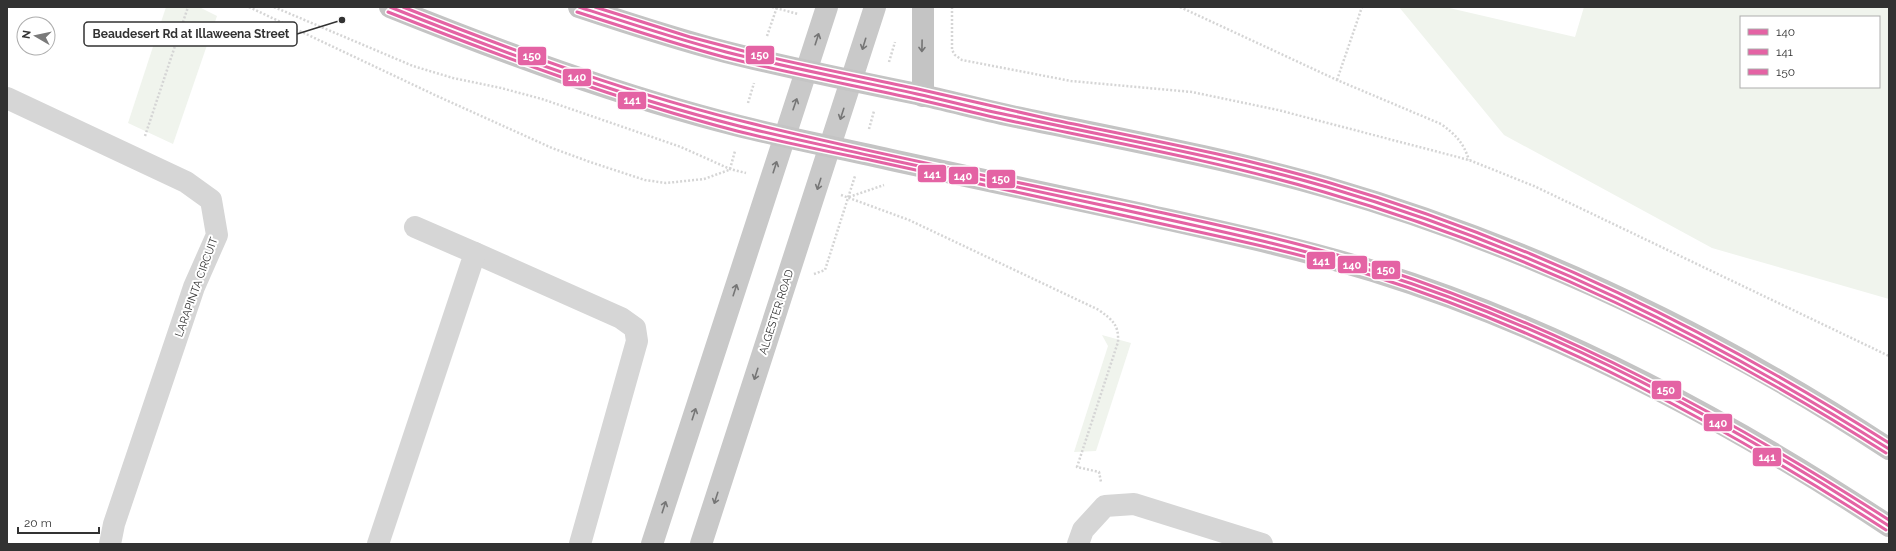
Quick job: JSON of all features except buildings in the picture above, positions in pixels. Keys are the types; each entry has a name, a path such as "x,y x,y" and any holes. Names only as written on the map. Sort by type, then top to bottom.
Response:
{"highway":[{"path":"390,7 468,38 565,73 742,127 1263,241 1372,271 1433,292 1508,321 1656,388 1755,442 1819,480 1889,526"},
{"path":"579,7 681,39 806,71 852,80 984,111 1230,162 1326,187 1458,231 1627,300 1690,332 1839,416 1889,449"},
{"path":"923,96 924,7"}],"main road":[{"path":"652,544 827,7"},
{"name":"ALGESTER ROAD","path":"701,544 831,147 875,7"}],"street":[{"name":"LARAPINTA CIRCUIT","path":"7,98 186,182 211,200 216,235 194,287 114,524 110,544"},
{"path":"415,227 621,318 635,328 637,341 580,544"},
{"path":"378,544 474,253"},
{"path":"1078,544 1083,530 1105,506 1134,504 1262,544"}],"path":[{"path":"137,159 188,7"},
{"path":"249,7 437,96 552,148 590,162 645,180 666,183 704,179 730,169"},
{"path":"274,7 413,66 454,78 542,98 681,147 730,169"},
{"path":"730,169 776,7 772,7"},
{"path":"952,7 952,50 955,55 967,61 1070,81 1192,92 1278,110 1469,160 1534,186 1889,356"},
{"path":"1180,7 1337,80 1441,124 1457,135 1464,146 1469,160"},
{"path":"1337,80 1362,7"},
{"path":"825,270 849,197 895,42"},
{"path":"849,197 890,183"},
{"path":"849,197 909,220 1099,310 1115,324 1119,332 1118,342 1077,467 1099,472 1105,506"}],"shaded area":[{"path":"166,7 199,7 217,16 173,144 128,123"},
{"path":"1399,7 1445,7 1575,37 1584,7 1889,7 1889,299 1712,248 1504,135"},
{"path":"1102,335 1131,343 1096,451 1074,452 1108,346"}],"transit line":[{"name":"140","path":"390,7 519,57 606,87 695,114 789,138 1272,243 1348,263 1442,294 1575,349 1640,381 1703,414 1766,450 1889,526"},
{"name":"150","path":"403,7 534,57 667,101 804,136 1255,234 1316,249 1377,267 1512,317 1578,346 1642,377 1767,445 1889,520"},
{"name":"140","path":"579,7 670,36 750,58 989,111 1249,166 1327,187 1402,211 1476,237 1547,266 1617,298 1686,332 1754,369 1889,449"},
{"name":"150","path":"595,7 690,37 751,53 1054,120 1226,156 1327,182 1402,206 1476,232 1547,261 1618,293 1755,363 1889,443"},
{"name":"141","path":"388,12 604,92 737,131 1273,249 1370,275 1439,298 1506,325 1637,385 1763,454 1886,530"},
{"name":"141","path":"577,12 724,57 1011,121 1247,171 1324,192 1399,216 1473,242 1545,271 1615,302 1684,336 1752,373 1886,453"}],"place":[{"name":"Beaudesert Rd at Illaweena Street","path":"342,20"}]}
